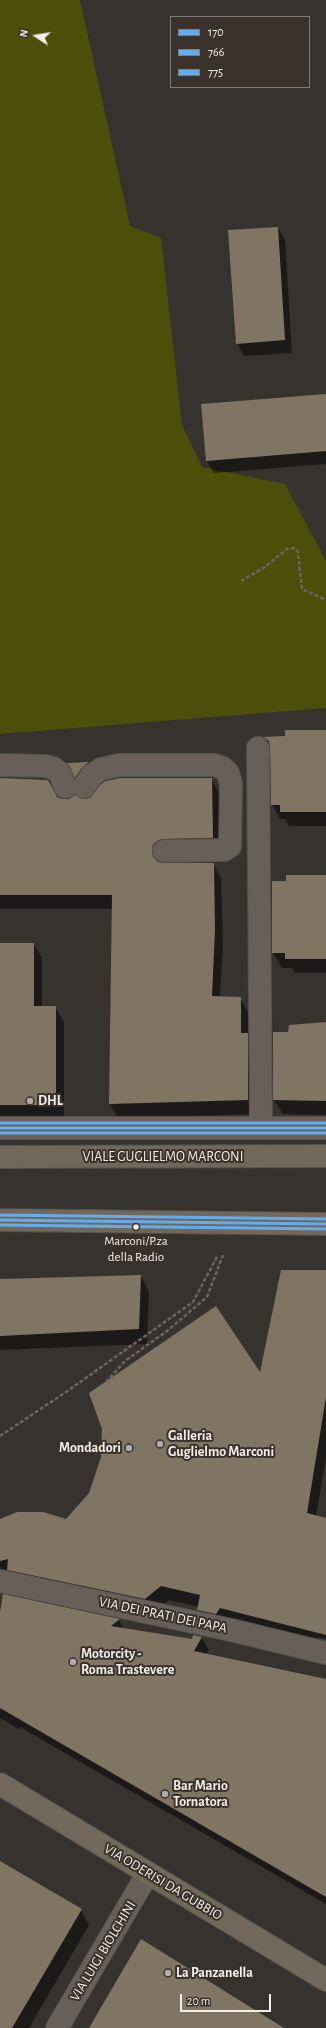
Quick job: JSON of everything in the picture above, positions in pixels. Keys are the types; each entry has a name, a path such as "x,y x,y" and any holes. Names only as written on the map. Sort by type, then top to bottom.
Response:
{"main road":[{"name":"VIALE GUGLIELMO MARCONI","path":"0,1157 326,1156"},
{"path":"0,1220 326,1224"},
{"name":"VIA ODERISI DA GUBBIO","path":"0,1784 326,1980"}],"street":[{"path":"258,748 261,1128"},
{"path":"0,765 45,766 53,768 74,787 101,769 119,765 215,765 223,768 228,773 231,784 230,846 224,850 164,851"},
{"name":"VIALE GUGLIELMO MARCONI","path":"0,1128 326,1128"},
{"name":"VIA DEI PRATI DEI PAPA","path":"0,1581 231,1630 326,1653"},
{"name":"VIA LUIGI BIOLCHINI","path":"57,2028 148,1873"}],"path":[{"path":"241,581 265,567 287,549 294,548 298,552 302,589 326,600"},
{"path":"0,1436 66,1392 193,1302 218,1255"},
{"path":"106,1382 125,1361 167,1331 207,1298 223,1255"}],"shaded area":[{"path":"0,0 80,0 130,226 161,238 182,425 202,467 285,484 326,561 326,708 0,734"}],"building":[{"path":"278,227 285,340 236,344 228,230"},
{"path":"326,394 326,451 206,461 201,404"},
{"path":"285,730 326,730 326,812 280,812 280,805 271,805 270,748 269,741 263,737 285,736"},
{"path":"89,762 81,769 75,778 67,763"},
{"path":"0,778 48,780 57,797 69,799 75,795 84,799 90,798 100,785 106,781 120,778 212,778 213,838 163,839 157,841 153,845 152,852 154,858 158,862 214,863 215,930 212,996 241,997 241,1033 248,1033 248,1100 109,1104 112,895 0,895"},
{"path":"286,875 326,875 326,959 285,959 285,953 272,953 272,881 286,881"},
{"path":"0,943 34,943 34,1006 56,1006 56,1105 0,1105"},
{"path":"326,1022 326,1101 273,1100 273,1032 288,1032 289,1025"},
{"path":"281,1270 326,1270 326,1397 307,1513 326,1518 326,1635 220,1608 216,1614 197,1610 200,1595 161,1586 145,1599 7,1570 8,1559 0,1561 0,1519 17,1512 43,1512 66,1519 89,1493 101,1457 102,1429 89,1393 216,1306 260,1372"},
{"path":"141,1275 139,1329 0,1336 0,1279"},
{"path":"3,1594 120,1619 111,1626 192,1639 193,1635 202,1637 194,1651 326,1679 326,1897 0,1708 0,1612"},
{"path":"0,1861 82,1909 12,2028 0,2028"},
{"path":"141,1939 284,2028 89,2028"}],"transit line":[{"name":"775","path":"0,1123 326,1123"},
{"name":"170","path":"0,1128 326,1128"},
{"name":"766","path":"0,1133 326,1133"},
{"name":"775","path":"0,1215 326,1219"},
{"name":"170","path":"0,1220 326,1224"},
{"name":"766","path":"0,1225 326,1229"}],"place":[{"name":"DHL","path":"30,1101"},
{"name":"Marconi/P.za della Radio","path":"136,1227"},
{"name":"Galleria Guglielmo Marconi","path":"160,1444"},
{"name":"Mondadori","path":"129,1448"},
{"name":"Motorcity - Roma Trastevere","path":"73,1662"},
{"name":"Bar Mario Tornatora","path":"165,1794"},
{"name":"La Panzanella","path":"168,1973"}]}
